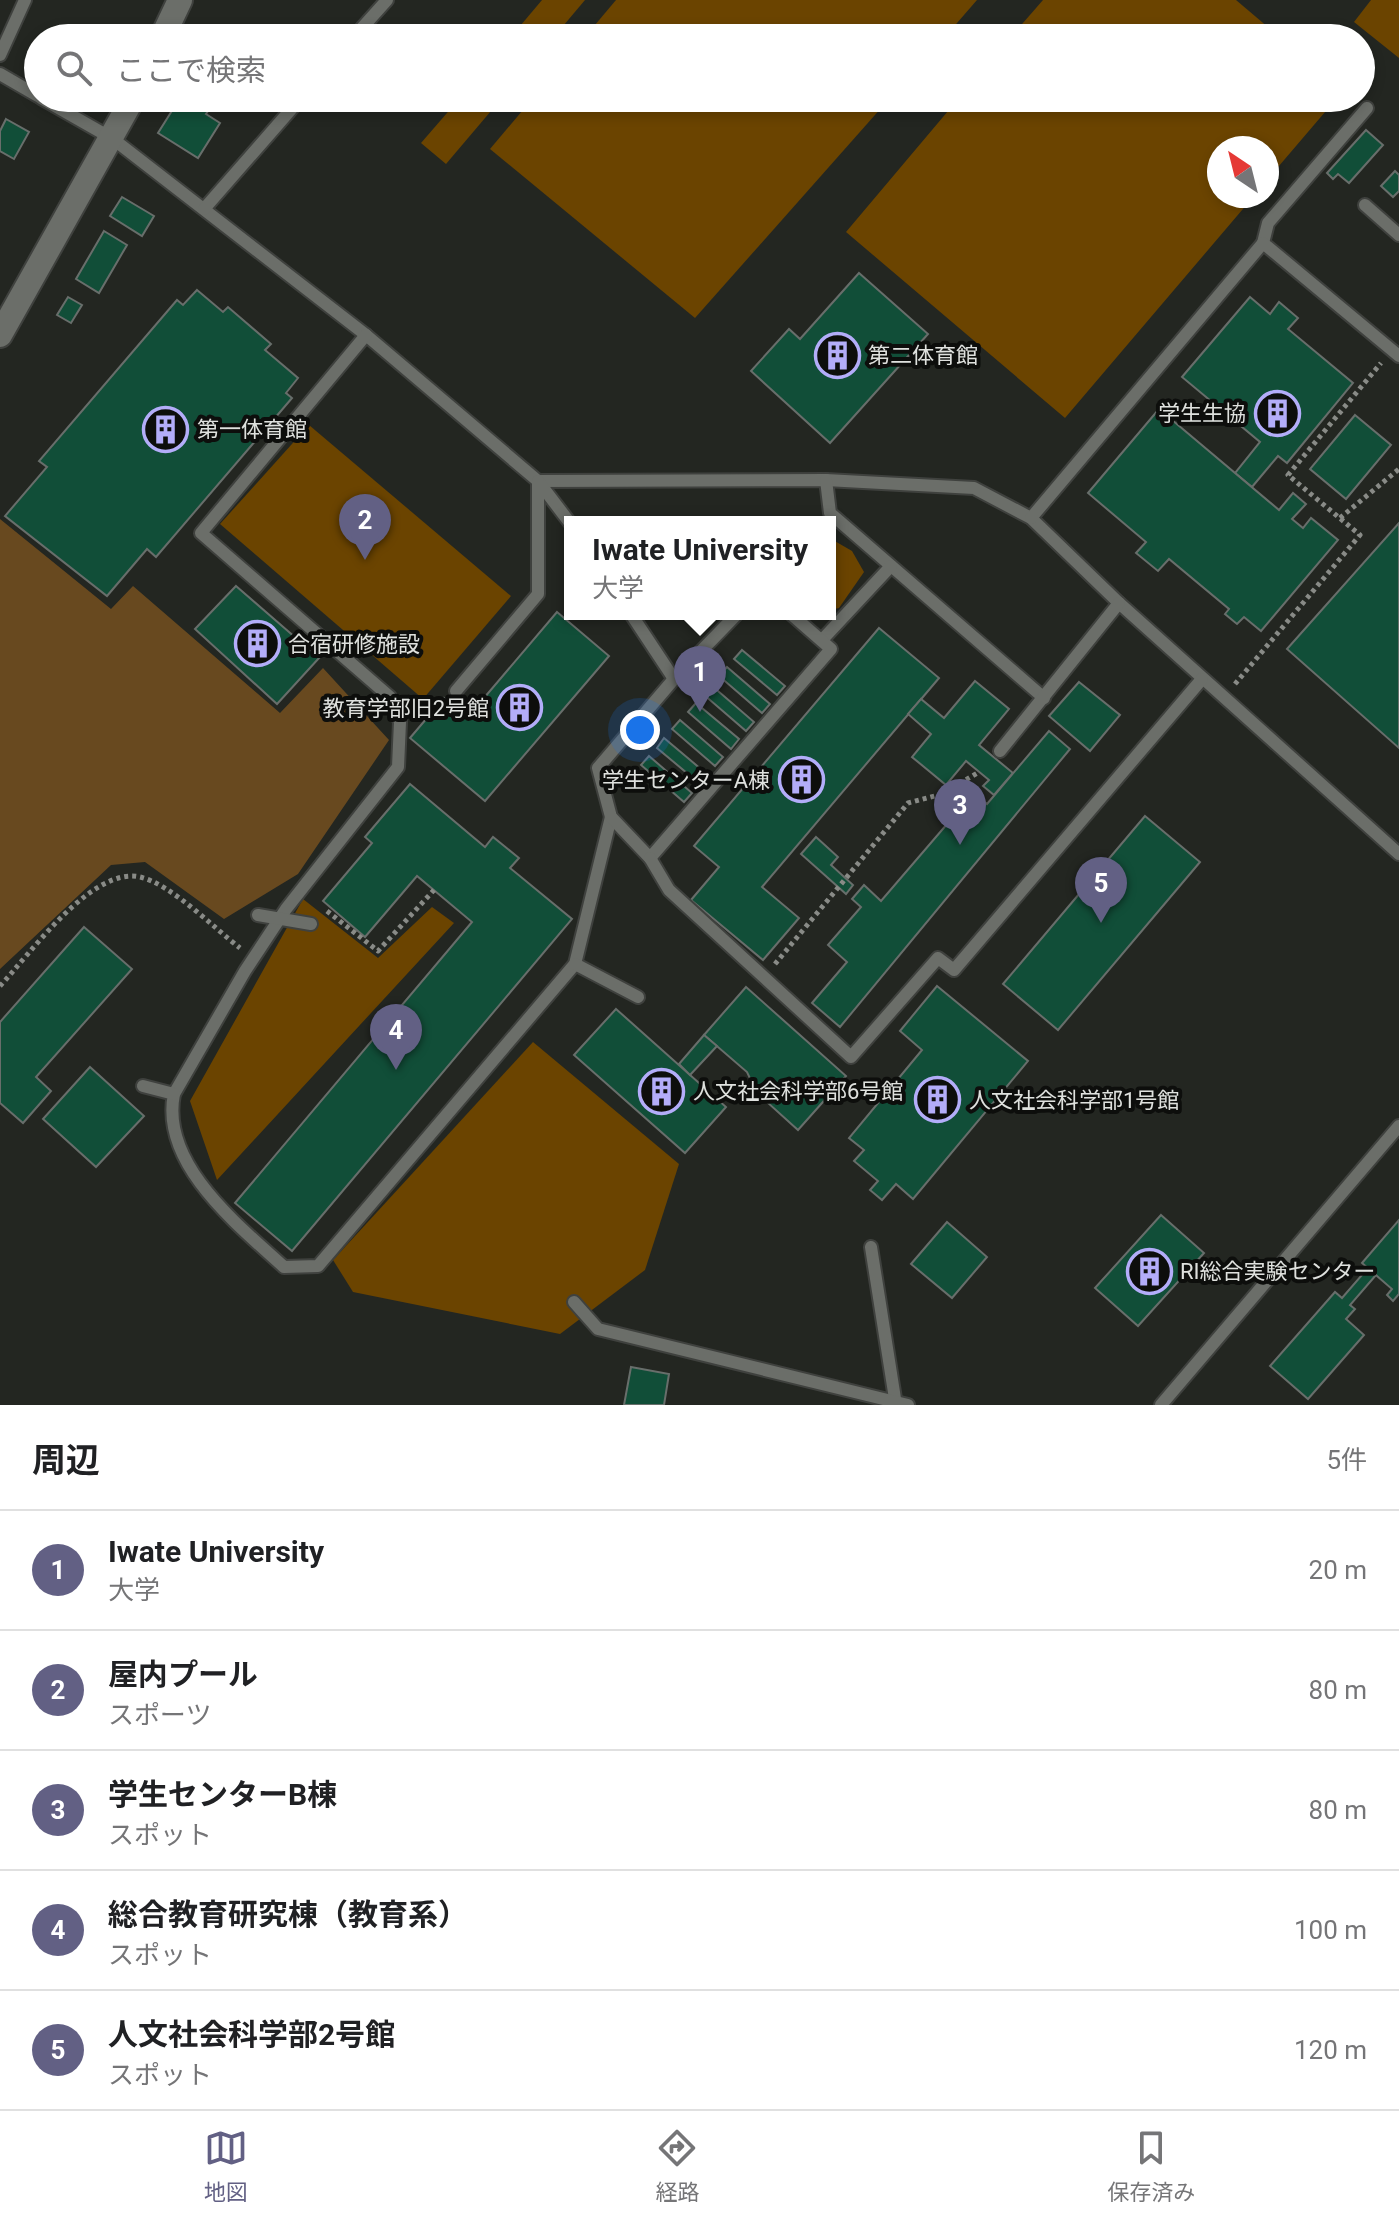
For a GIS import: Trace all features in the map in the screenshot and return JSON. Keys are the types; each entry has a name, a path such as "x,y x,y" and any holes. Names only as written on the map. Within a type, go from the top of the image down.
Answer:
{"street":[{"path":"169,24 180,0"},
{"path":"0,335 126,112"}],"lane":[{"path":"0,55 25,0"},
{"path":"366,24 387,0"},
{"path":"0,74 24,88"},
{"path":"66,112 113,139 366,335 538,481 565,516"},
{"path":"204,209 289,112"},
{"path":"1031,518 1263,243 1268,223 1364,112"},
{"path":"1365,205 1399,235"},
{"path":"1263,243 1395,353"},
{"path":"366,335 201,533 390,697 397,708 401,738 398,767 301,890 253,959 174,1094 170,1111 183,1152 210,1199 284,1267 318,1266 575,964 611,817 598,768 674,679 731,620"},
{"path":"538,481 826,480 974,488 1031,518 1202,679 1399,854"},
{"path":"826,480 826,516"},
{"path":"456,691 538,594 538,481"},
{"path":"836,525 891,566 1044,698"},
{"path":"822,640 891,566"},
{"path":"1000,751 1119,603"},
{"path":"635,620 674,679"},
{"path":"650,858 831,649 798,620"},
{"path":"611,817 650,858 669,890 851,1057 938,958 954,970 1202,679"},
{"path":"258,915 311,924"},
{"path":"575,964 638,997"},
{"path":"143,1086 174,1094"},
{"path":"1161,1405 1399,1126"},
{"path":"574,1302 598,1329 900,1404 871,1247"}],"path":[{"path":"1223,698 1360,535 1288,475 1395,353"},
{"path":"1340,518 1399,469"},
{"path":"764,977 908,803 942,794 979,772"},
{"path":"0,986 83,898 119,875 142,877 175,897 253,959"},
{"path":"301,890 378,951 434,890"}],"shaded area":[{"path":"542,0 585,0 565,24 522,24"},
{"path":"616,0 977,0 956,24 596,24"},
{"path":"1043,0 1236,0 1264,24 1022,24"},
{"path":"1371,0 1399,0 1399,58 1375,39 1375,24 1354,22"},
{"path":"448,112 490,112 446,164 421,143"},
{"path":"521,112 878,112 695,318 490,149"},
{"path":"947,112 1325,112 1279,166 1279,136 1207,136 1207,208 1244,208 1065,418 846,232"},
{"path":"309,425 511,596 423,699 220,524"},
{"path":"0,519 111,609 133,586 280,713 323,668 389,740 298,874 224,919 145,862 111,865 0,969"},
{"path":"836,542 852,551 864,572 836,609"},
{"path":"303,899 378,958 432,907 454,923 217,1180 190,1101"},
{"path":"533,1042 679,1164 645,1270 560,1334 353,1292 333,1260"}],"building":[{"path":"171,112 207,112 206,114 220,123 198,158 158,133"},
{"path":"6,119 29,132 14,159 0,151 0,131"},
{"path":"1366,130 1383,145 1349,183 1338,174 1333,179 1327,173"},
{"path":"1395,171 1399,175 1399,191 1393,197 1381,186"},
{"path":"122,197 154,216 142,236 110,216"},
{"path":"104,231 127,245 99,293 76,279"},
{"name":"第二体育館","path":"859,273 928,334 830,443 751,371 789,329 800,339"},
{"name":"第一体育館","path":"197,290 223,312 228,307 271,344 265,350 298,378 286,393 292,398 156,557 147,549 107,596 5,516 47,467 39,461 177,300 183,305"},
{"path":"68,297 82,305 71,323 57,315"},
{"name":"学生生協","path":"1250,297 1270,314 1279,302 1298,318 1288,329 1353,383 1287,463 1278,456 1252,487 1235,473 1260,442 1182,377"},
{"path":"1159,409 1279,510 1293,493 1306,504 1292,519 1303,528 1311,518 1338,540 1261,631 1244,617 1237,624 1225,614 1229,609 1169,559 1158,571 1136,553 1146,542 1088,493"},
{"path":"1355,415 1391,445 1346,499 1310,469"},
{"path":"1399,523 1399,748 1287,649"},
{"name":"合宿研修施設","path":"236,586 319,658 277,704 195,629"},
{"name":"教育学部旧2号館","path":"557,612 609,656 485,801 410,738 444,698 467,718"},
{"name":"学生センターA棟","path":"879,628 939,678 762,887 799,918 763,960 691,900 719,867 694,846"},
{"path":"742,650 785,686 777,695 734,659"},
{"path":"727,667 770,704 762,713 719,676"},
{"path":"975,681 1009,709 979,745 1013,773 994,795 983,786 989,780 966,761 946,785 912,757 931,734 908,714 921,699 944,718"},
{"path":"1079,682 1120,715 1090,751 1049,716"},
{"path":"711,685 754,722 746,731 703,694"},
{"path":"696,703 739,739 731,749 688,712"},
{"path":"680,720 723,757 715,766 672,729"},
{"path":"1049,731 1070,749 840,1027 812,1003 847,962 828,945 861,907 852,899 864,885 881,901 966,802 958,795 966,786 987,804"},
{"path":"664,738 708,775 700,784 657,748"},
{"path":"649,756 692,793 684,802 641,765"},
{"path":"410,784 485,847 493,837 519,858 510,868 572,919 292,1251 235,1203 472,922 417,876 365,937 323,901 372,843 365,837"},
{"path":"1145,816 1200,862 1058,1030 1003,984"},
{"path":"816,837 838,857 831,865 853,885 846,894 801,854"},
{"path":"84,927 132,969 36,1077 51,1091 23,1123 0,1103 0,1022"},
{"name":"人文社会科学部1号館","path":"937,986 1028,1061 913,1199 896,1184 882,1200 870,1190 878,1181 854,1161 864,1150 849,1138 922,1050 900,1031"},
{"path":"746,987 846,1076 798,1130 757,1093 747,1072 704,1035"},
{"name":"人文社会科学部6号館","path":"616,1009 726,1107 685,1153 574,1055"},
{"path":"704,1035 717,1046 690,1075 679,1064"},
{"path":"90,1067 144,1116 96,1167 43,1119"},
{"name":"RI総合実験センター","path":"1161,1215 1204,1253 1138,1326 1095,1288"},
{"path":"1399,1220 1399,1294 1393,1301 1387,1295 1392,1289 1362,1263"},
{"path":"947,1222 987,1257 952,1298 911,1264"},
{"path":"1368,1268 1376,1275 1350,1305 1355,1309 1346,1319 1364,1335 1308,1399 1270,1366 1335,1292 1342,1298"},
{"path":"631,1367 669,1374 664,1405 624,1405"}],"place":[{"name":"第二体育館","path":"837,355"},
{"name":"学生生協","path":"1277,413"},
{"name":"第一体育館","path":"166,429"},
{"name":"屋内プール","path":"365,560"},
{"name":"合宿研修施設","path":"257,644"},
{"name":"教育学部旧2号館","path":"520,708"},
{"name":"Iwate University","path":"700,712"},
{"name":"学生センターA棟","path":"801,780"},
{"name":"学生センターB棟","path":"960,845"},
{"name":"人文社会科学部2号館","path":"1101,923"},
{"name":"総合教育研究棟（教育系）","path":"396,1070"},
{"name":"人文社会科学部6号館","path":"662,1091"},
{"name":"人文社会科学部1号館","path":"938,1100"},
{"name":"RI総合実験センター","path":"1149,1271"}]}
